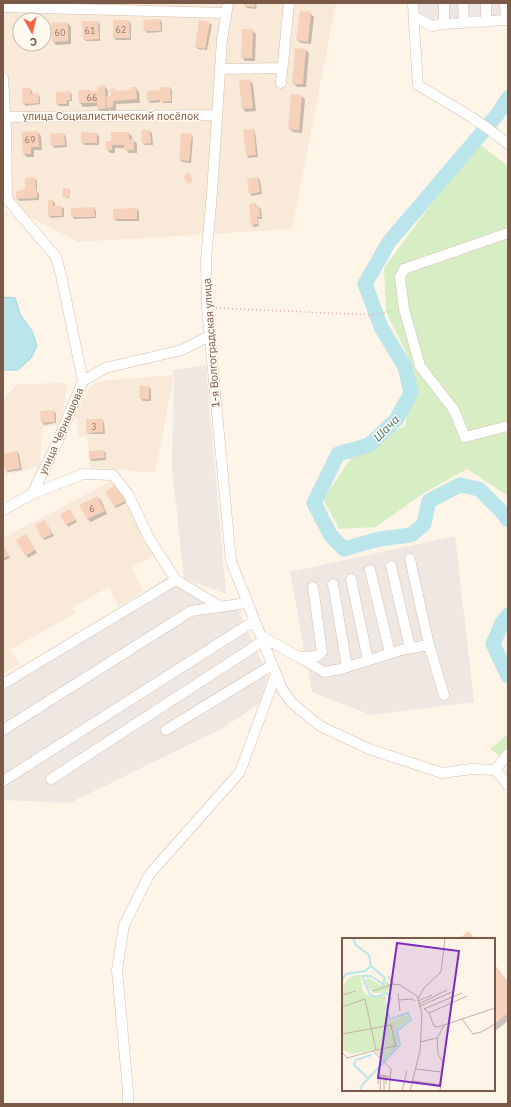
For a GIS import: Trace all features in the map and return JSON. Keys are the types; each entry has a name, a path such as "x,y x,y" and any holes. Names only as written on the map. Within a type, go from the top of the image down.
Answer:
{"street":[{"path":"281,83 289,3"},
{"path":"413,3 418,85 473,118 508,144"},
{"path":"444,3 444,24"},
{"path":"463,3 464,24"},
{"path":"486,3 486,22"},
{"path":"415,17 432,26 506,20 505,3"},
{"path":"3,7 227,8"},
{"name":"1-я Волгоградская улица","path":"227,8 222,40 216,115 212,193 206,260 206,307 231,561 282,689 291,702 320,726 369,749 442,773 472,769 495,770"},
{"path":"220,69 282,68"},
{"path":"3,78 6,117 8,199 56,257 83,381"},
{"name":"улица Социалистический посёлок","path":"6,117 216,115"},
{"path":"508,233 404,270 400,277 404,309 420,366 454,410 465,437 508,426"},
{"name":"улица Чернышова","path":"32,494 57,443 83,381 105,368 182,350 209,336"},
{"name":"улица Чернышова","path":"3,510 32,494 83,474 113,475 128,494 149,538 176,580"},
{"path":"410,559 429,645 444,695"},
{"path":"391,566 410,648"},
{"path":"370,570 390,653"},
{"path":"3,684 176,580 221,607"},
{"path":"351,580 368,660"},
{"path":"332,584 347,666"},
{"path":"299,657 317,656 322,652 313,587"},
{"path":"3,730 191,611 247,603"},
{"path":"3,781 254,621"},
{"path":"51,779 262,639 299,657 324,672 390,653 429,645"},
{"path":"166,730 274,670"},
{"path":"128,1104 117,970 124,925 149,875 240,772 274,670"},
{"path":"508,754 495,770 508,785"}],"path":[{"path":"206,307 374,315 404,309"}],"shaded area":[{"path":"3,3 336,3 292,229 78,242 3,203"},
{"path":"418,3 508,3 508,23 419,26"},
{"path":"206,365 226,594 184,579 172,467 174,370"},
{"path":"174,375 155,473 90,467 87,436 79,437 77,420 75,417 88,390 100,381"},
{"path":"68,383 60,425 43,427 39,466 3,476 3,400 17,384"},
{"path":"115,479 156,555 131,567 143,591 119,607 109,587 73,607 76,613 10,650 20,664 3,673 3,538"},
{"path":"455,536 474,702 371,715 312,692 290,572"},
{"path":"175,572 183,581 238,610 268,675 260,703 223,728 70,803 3,800 3,679 120,609"}],"green space":[{"path":"477,142 508,166 508,496 467,469 424,493 376,527 339,529 323,499 356,451 405,426 414,369 386,312 384,268"},
{"path":"508,734 508,762 490,749"}],"water":[{"path":"3,297 15,298 20,314 32,331 37,346 31,358 18,370 3,370"}],"building":[{"path":"244,3 255,3 255,7 244,6"},
{"path":"300,11 311,12 308,42 296,40"},
{"path":"160,19 161,31 144,31 143,20"},
{"path":"113,20 129,20 130,38 113,38"},
{"path":"199,20 210,22 205,49 195,47"},
{"path":"82,21 98,21 99,39 83,40"},
{"path":"68,22 68,41 52,42 52,23"},
{"path":"242,29 253,29 252,58 241,58"},
{"path":"295,48 306,49 303,84 292,84"},
{"path":"250,79 253,108 242,109 239,81"},
{"path":"105,85 106,109 97,109 97,103 79,103 78,91 90,89 90,91 97,91 97,86"},
{"path":"131,87 136,87 137,99 113,101 113,107 107,108 106,96 111,96 110,89 115,88 116,91 132,90"},
{"path":"160,87 170,87 171,101 147,101 147,91 161,90"},
{"path":"22,88 30,88 31,94 38,93 39,103 23,104"},
{"path":"70,91 71,100 67,100 67,104 56,104 56,92"},
{"path":"291,94 302,95 299,130 288,129"},
{"path":"254,129 256,155 246,156 243,130"},
{"path":"141,130 150,130 151,143 142,144"},
{"path":"38,131 39,147 31,147 31,154 23,154 21,132"},
{"path":"81,132 97,133 97,143 81,143"},
{"path":"111,132 129,132 129,139 134,139 134,150 124,150 124,145 112,145 112,150 106,150 106,141 111,141"},
{"path":"64,133 65,145 51,146 50,134"},
{"path":"181,133 192,134 189,161 179,160"},
{"path":"189,172 193,181 188,184 183,176"},
{"path":"35,177 37,198 16,199 16,191 23,190 23,188 25,188 25,178"},
{"path":"258,177 260,192 249,194 247,179"},
{"path":"63,188 69,188 69,197 62,197"},
{"path":"48,200 53,200 53,206 62,206 62,216 48,216"},
{"path":"255,203 255,206 259,206 260,217 257,217 258,224 251,225 249,204"},
{"path":"94,207 95,217 71,217 71,208"},
{"path":"137,208 137,219 113,219 113,209"},
{"path":"139,386 149,386 149,399 140,399"},
{"path":"54,410 55,422 41,423 40,411"},
{"path":"86,419 103,419 103,432 86,433"},
{"path":"104,450 105,458 89,459 89,451"},
{"path":"17,451 20,468 5,471 3,454"},
{"path":"117,485 125,501 114,507 105,491"},
{"path":"97,496 105,511 87,519 79,505"},
{"path":"70,509 76,520 65,525 60,514"},
{"path":"45,520 52,534 42,539 35,525"},
{"path":"26,534 35,550 25,556 16,540"},
{"path":"3,544 9,556 3,558"},
{"path":"469,931 474,938 459,938"},
{"path":"495,965 508,982 508,1013 495,1023"}],"waterway":[{"name":"Шача","path":"508,98 497,115 389,242 365,284 381,327 405,367 411,393 396,420 369,445 338,454 314,503 331,536 344,549 379,539 411,535 424,524 429,501 460,485 479,489 508,520"},
{"name":"Шача","path":"508,615 502,623 493,644 508,676"}]}
